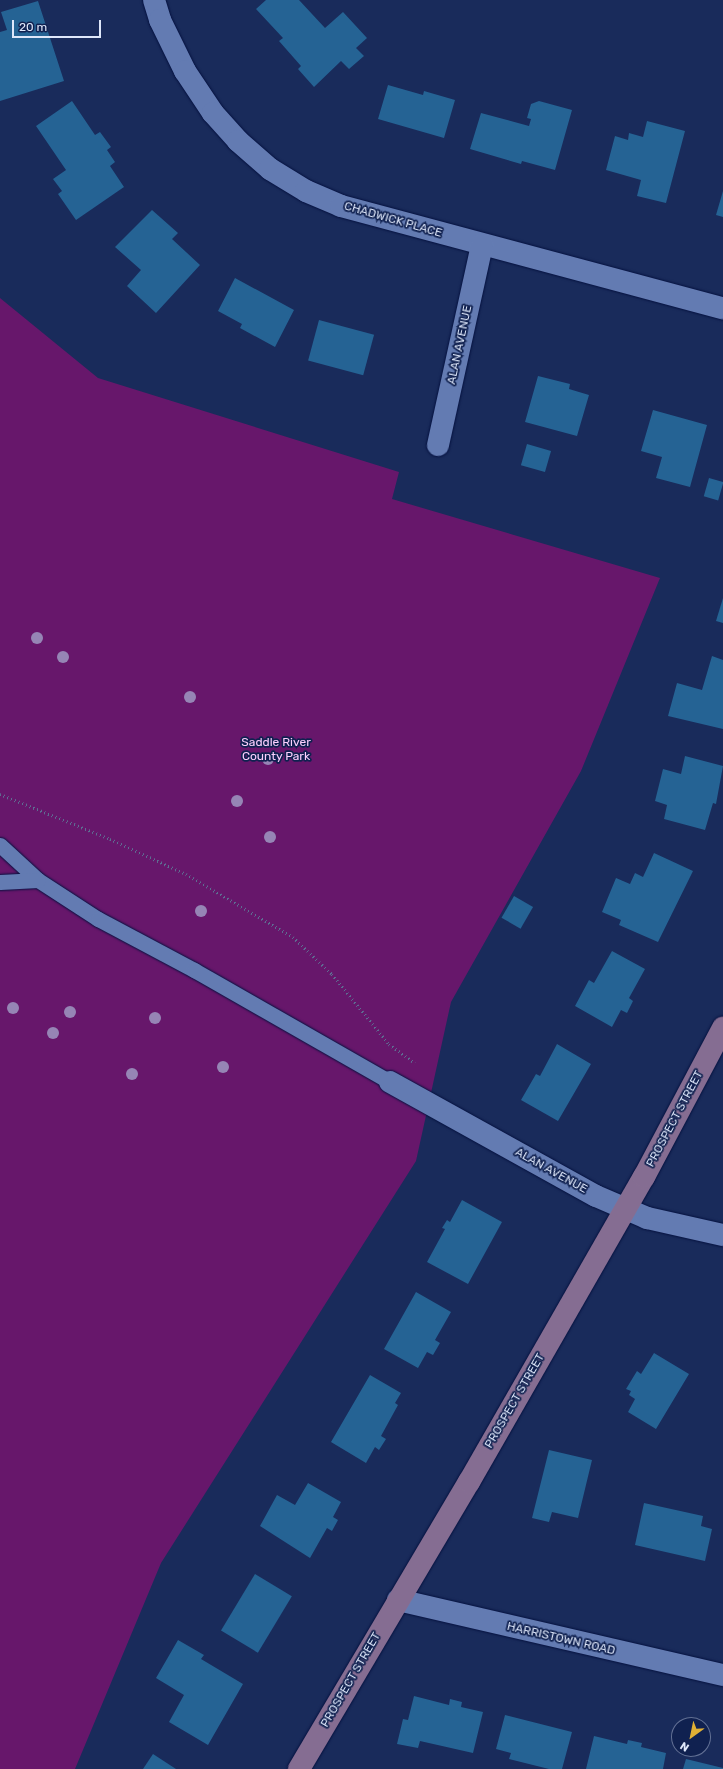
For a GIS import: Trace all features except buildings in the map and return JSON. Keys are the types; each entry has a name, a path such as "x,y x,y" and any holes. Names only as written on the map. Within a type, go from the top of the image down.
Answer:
{"main road":[{"name":"PROSPECT STREET","path":"299,1769 625,1208 723,1028"}],"street":[{"name":"CHADWICK PLACE","path":"154,0 160,20 185,71 213,113 238,142 270,169 306,191 341,206 482,245 723,308"},
{"name":"ALAN AVENUE","path":"438,445 482,245"},
{"name":"ALAN AVENUE","path":"390,1082 596,1196 647,1218 723,1235"},
{"name":"HARRISTOWN ROAD","path":"398,1600 723,1675"}],"lane":[{"path":"0,845 38,880 98,919 194,970 390,1082"},
{"path":"0,882 38,880"}],"path":[{"path":"0,794 110,839 186,874 293,937 332,974 389,1044 417,1065"}],"green space":[{"name":"Saddle River County Park","path":"0,298 98,378 399,472 392,499 660,578 581,771 451,1002 416,1161 161,1563 75,1769 0,1769"}]}
